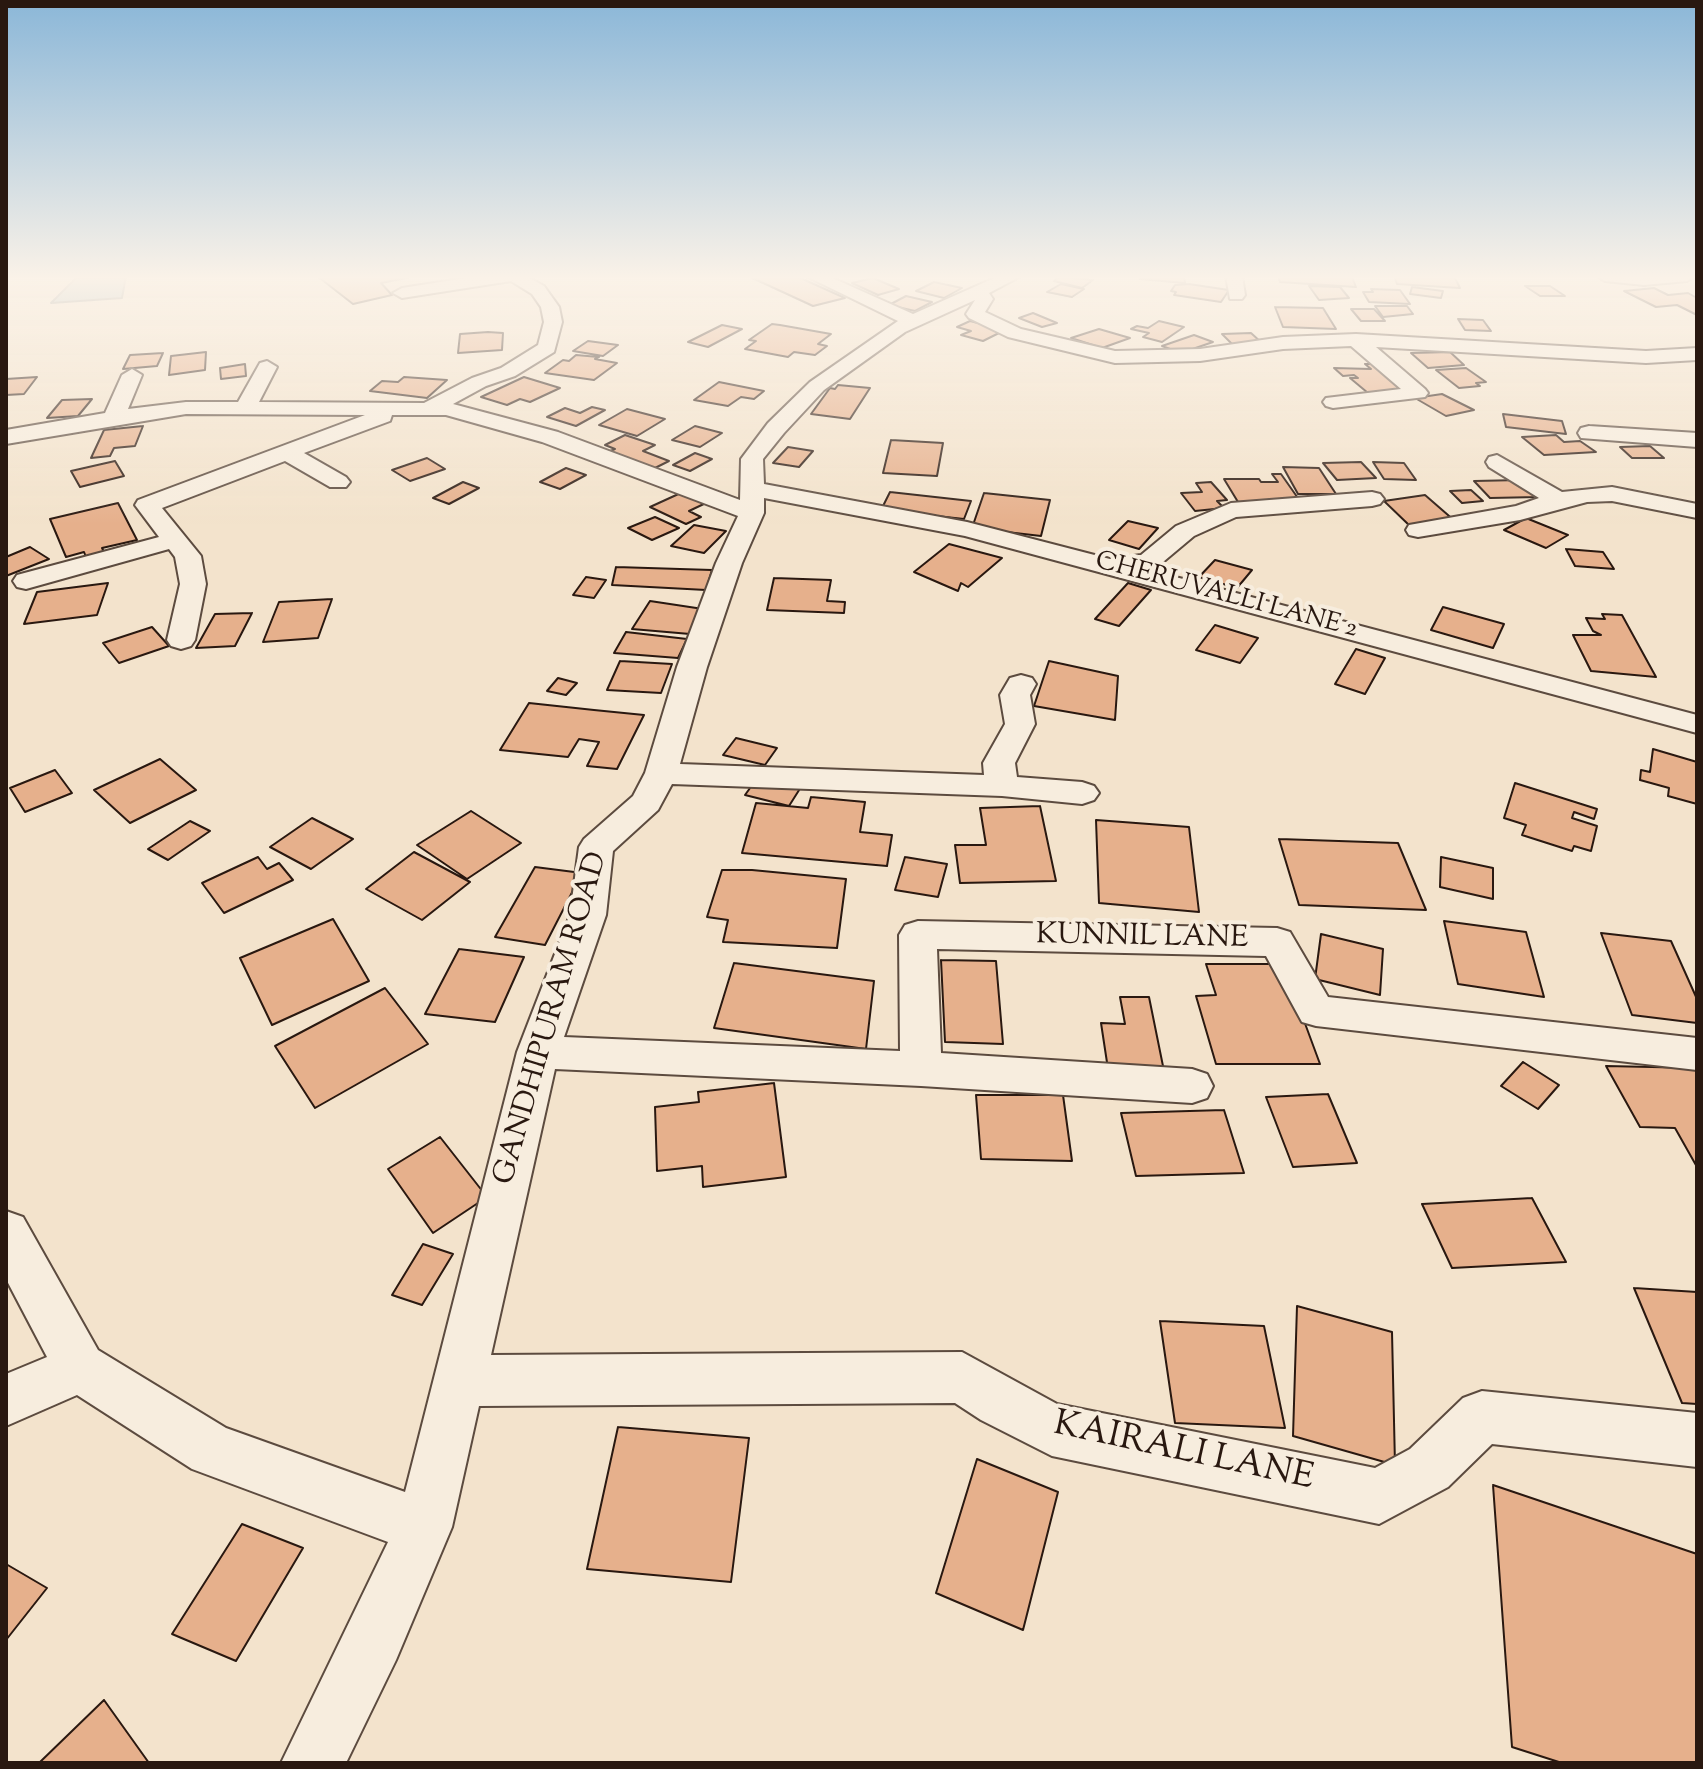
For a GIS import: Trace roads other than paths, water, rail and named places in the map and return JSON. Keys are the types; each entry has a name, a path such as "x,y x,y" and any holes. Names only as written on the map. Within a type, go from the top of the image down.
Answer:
{"street":[{"path":"430,408 530,359"},
{"name":"GANDHIPURAM ROAD","path":"313,1763 375,1639 424,1527 538,1052 588,915 596,847 646,802 661,773 692,667 752,501 752,459 776,428 817,386 855,359"},
{"path":"1333,402 1418,393 1378,359"},
{"path":"246,406 267,367"},
{"path":"114,417 132,375"},
{"name":"CHERUVALLI LANE 2","path":"6,437 114,417 186,408 430,408 489,419 752,501 967,529 1697,724"},
{"path":"181,640 193,584 188,556 147,505 402,408"},
{"path":"1589,433 1697,440"},
{"path":"286,452 338,482"},
{"path":"1497,462 1558,500"},
{"path":"1418,530 1520,513 1558,500 1612,494 1697,511"},
{"path":"1109,567 1148,562 1185,531 1231,510 1372,499"},
{"path":"26,581 175,540"},
{"path":"1002,786 999,763 1020,724 1015,695 1021,684"},
{"path":"661,773 1002,786 1082,793"},
{"name":"KUNNIL LANE","path":"921,1069 918,935 1277,942 1316,1011 1697,1054"},
{"path":"538,1052 921,1069 1192,1086"},
{"path":"6,1232 80,1368 211,1450 424,1527"},
{"path":"6,1400 80,1368"},
{"name":"KAIRALI LANE","path":"460,1381 962,1377 999,1402 1052,1429 1379,1496 1429,1468 1482,1417 1697,1440"}]}
